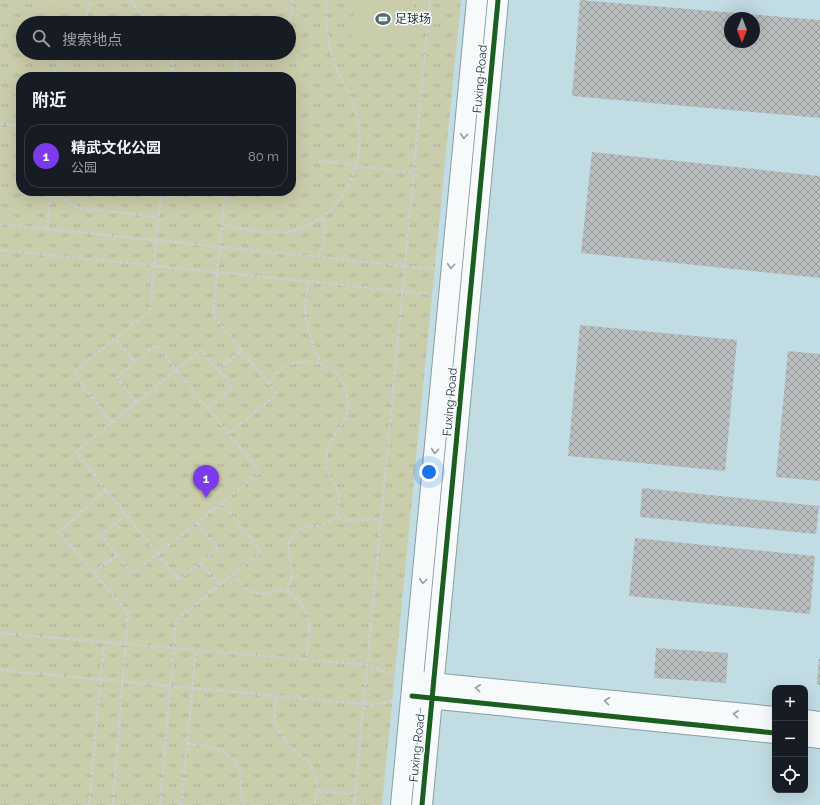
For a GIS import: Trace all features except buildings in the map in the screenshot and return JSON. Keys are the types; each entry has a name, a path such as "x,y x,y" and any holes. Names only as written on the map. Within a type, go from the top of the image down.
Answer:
{"street":[{"name":"Fuxing Road","path":"401,805 477,0"},
{"name":"Fuxing Road","path":"422,805 498,0"},
{"path":"413,689 772,733"},
{"path":"433,691 772,717"},
{"path":"808,720 820,722"},
{"path":"808,736 820,738"}],"path":[{"path":"86,16 92,0"},
{"path":"130,0 130,2 143,16"},
{"path":"291,16 292,0"},
{"path":"222,225 285,232 301,228 329,212 342,195 356,165 360,142 358,124 349,96 338,72 330,49 327,36 326,0"},
{"path":"354,805 404,291 430,0"},
{"path":"54,72 63,60"},
{"path":"171,72 172,60"},
{"path":"236,72 237,60"},
{"path":"0,124 16,126"},
{"path":"319,161 415,172"},
{"path":"47,229 50,196"},
{"path":"60,196 68,203 79,208 158,217"},
{"path":"112,422 73,372 150,311 160,196"},
{"path":"225,196 213,315 277,394 228,434"},
{"path":"318,257 325,234 325,226 322,217"},
{"path":"0,224 451,271"},
{"path":"0,250 449,296"},
{"path":"309,282 304,301 305,324 320,363"},
{"path":"116,339 135,363"},
{"path":"126,515 101,535 133,574 260,472 156,345 117,378 136,403"},
{"path":"197,523 218,548 180,580 76,452 201,350 233,388 207,408"},
{"path":"218,369 242,350"},
{"path":"268,383 276,377 281,370 300,362 320,363 335,370 340,375 348,399 347,416 330,445 326,459 328,476 338,489 338,518"},
{"path":"106,490 59,532 128,613 113,805"},
{"path":"160,805 176,620 260,552 222,503"},
{"path":"287,591 292,578 289,544 293,534 303,527 321,526 338,518 350,521 382,518"},
{"path":"94,572 117,555"},
{"path":"200,563 219,585"},
{"path":"233,574 245,588 255,593 263,594 279,589 287,591 307,612 310,628 306,660"},
{"path":"0,633 367,665 413,689"},
{"path":"89,805 104,642"},
{"path":"181,805 196,650"},
{"path":"0,670 374,705 413,689"},
{"path":"276,696 274,720 278,730 291,748 308,761 317,780 319,791 314,805"},
{"path":"187,744 207,746 228,753 239,769 242,800 245,805"},
{"path":"319,791 355,794"}],"green space":[{"path":"0,0 461,0 382,805 0,805"},
{"path":"15,0 67,0 66,8 14,3"},
{"name":"足球场","path":"355,0 415,0 410,44 351,38"}],"cycle path":[{"path":"422,805 498,0"},
{"path":"412,696 772,733"}],"place":[{"name":"足球场","path":"383,19"},
{"name":"精武文化公园","path":"206,498"}]}
